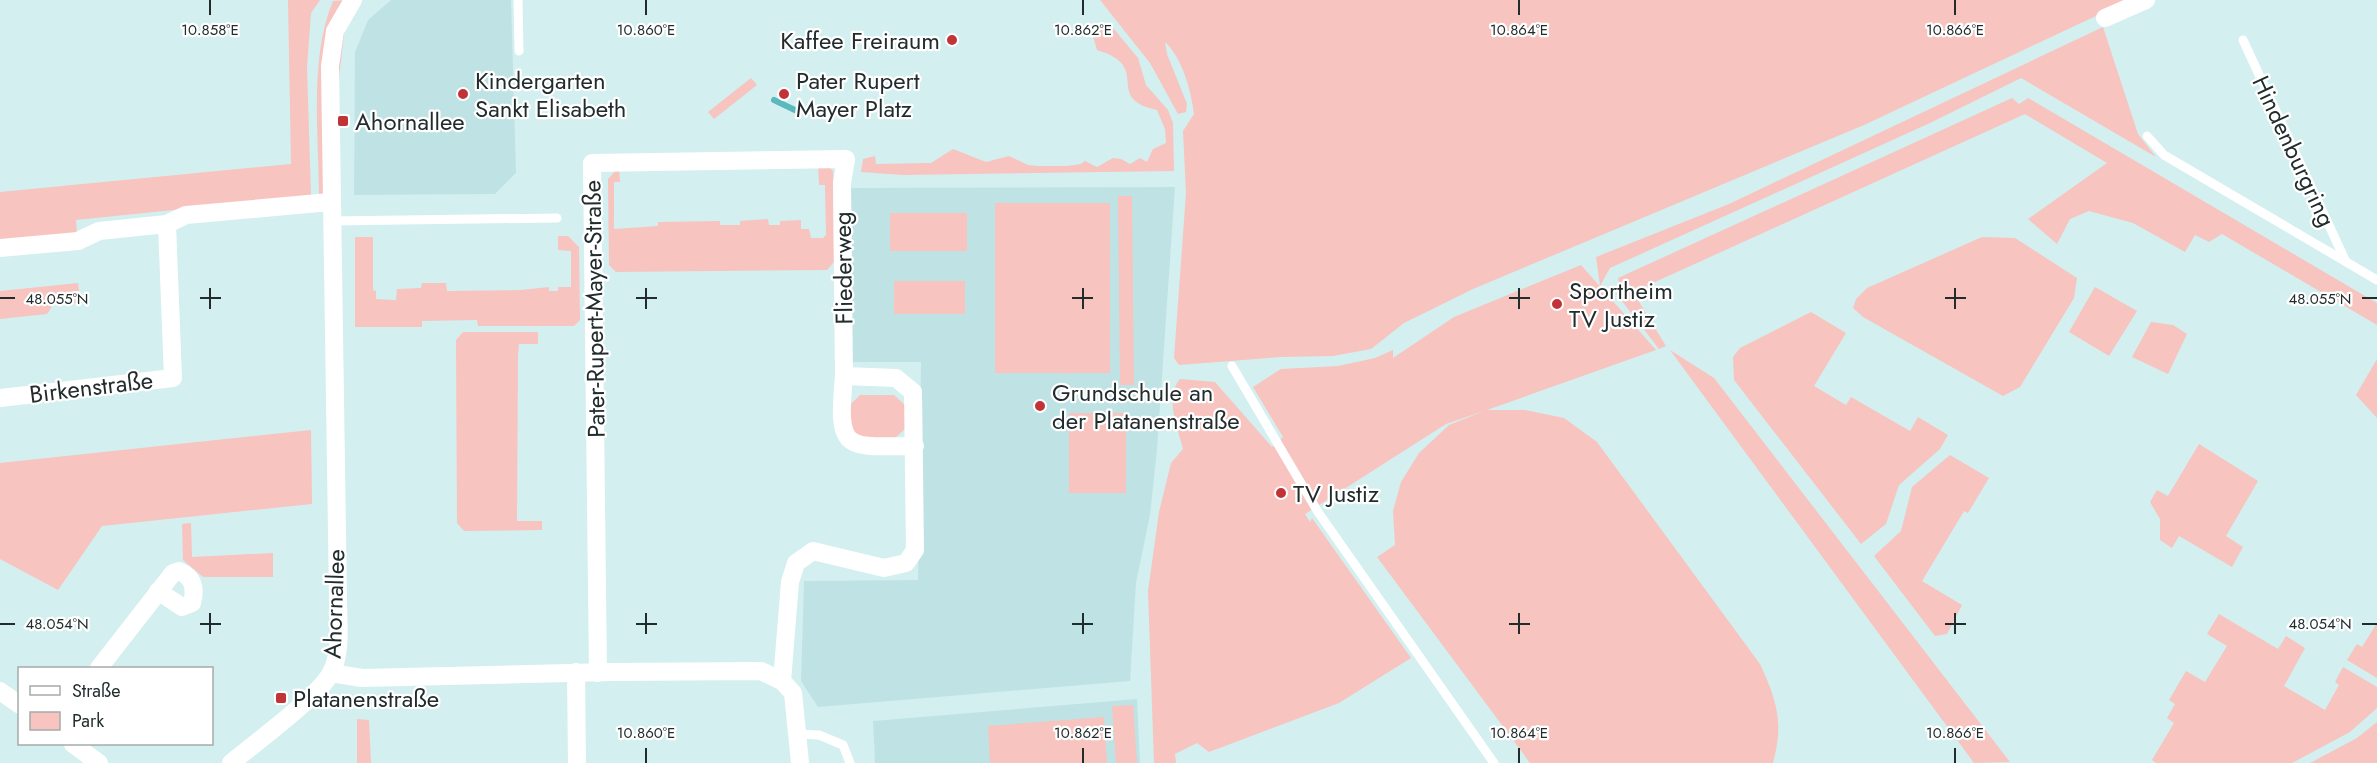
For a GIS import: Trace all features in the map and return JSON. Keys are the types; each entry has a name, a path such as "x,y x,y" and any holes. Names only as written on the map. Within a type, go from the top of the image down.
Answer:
{"street":[{"name":"Ahornallee","path":"231,763 317,690 331,673 337,652 338,600 330,202 332,45 340,18 353,0"},
{"path":"2105,18 2146,0"},
{"name":"Fliederweg","path":"846,159 842,183 844,376 842,429 846,439 863,446 915,446"},
{"name":"Pater-Rupert-Mayer-Straße","path":"598,673 592,163 846,159"},
{"path":"0,248 78,241 99,231 167,224 186,215 330,202"},
{"name":"Birkenstraße","path":"0,398 173,378 167,224"},
{"path":"782,681 790,582 796,563 813,550 884,568 906,563 915,550 914,398 908,387 896,378 844,376"},
{"path":"101,667 158,591"},
{"path":"331,673 362,678 576,672 761,671 782,681 793,693 800,763"},
{"path":"576,672 577,763"},
{"path":"0,692 18,704"},
{"path":"74,745 99,763"}],"lane":[{"path":"518,0 519,51"},
{"name":"Hindenburgring","path":"2243,40 2346,262"},
{"name":"Hindenburgring","path":"2147,136 2164,155 2377,280"},
{"path":"331,220 557,218"},
{"path":"1232,366 1318,512 1494,763"},
{"path":"798,734 819,735 843,745 850,763"},
{"path":"843,745 844,763"}],"shaded area":[{"path":"391,0 511,0 516,173 495,194 354,195 355,52 368,20"},
{"name":"Grundschule an der Platanenstraße","path":"1175,187 1157,450 1150,515 1136,583 1130,681 818,707 801,681 804,581 918,580 921,362 852,362 851,188"},
{"path":"1137,699 1140,763 875,763 873,721"}],"green space":[{"path":"288,0 320,0 311,13 307,67 311,196 76,220 77,233 0,241 0,192 291,164"},
{"path":"348,0 325,197 319,196 318,72 326,23 333,1"},
{"path":"1100,0 2130,0 1864,125 1473,289 1404,323 1371,349 1333,356 1281,357 1179,365 1174,358 1186,193 1183,131 1194,114 1191,95 1177,57 1165,42 1167,54 1187,104 1186,112 1178,114 1150,63"},
{"path":"1102,27 1114,29 1138,58 1146,85 1168,110 1173,123 1174,171 903,175 861,172 863,159 875,156 876,164 931,163 953,149 986,162 1009,156 1028,165 1038,166 1067,166 1081,164 1085,161 1097,167 1113,158 1130,164 1140,158 1147,162 1153,149 1166,143 1165,129 1157,110 1141,105 1132,98 1123,65 1114,57 1097,50 1092,33"},
{"path":"2103,27 2138,134 2156,157 2021,78 1930,123 1610,268 1600,286 1596,257 1729,204"},
{"path":"751,78 757,85 714,119 708,112"},
{"path":"2012,98 2019,104 2028,98 2377,303 2377,325 2222,234 2209,242 2195,235 2185,252 2133,223 2089,211 2070,219 2057,244 2028,219 2107,163 2025,114 1633,292 1666,346 1659,349 1615,292 1620,287 1618,278"},
{"path":"818,164 826,164 833,171 834,262 827,270 616,272 609,265 608,179 619,167 620,182 614,182 614,229 658,226 658,222 720,221 720,225 740,225 740,221 768,219 769,225 780,225 780,221 801,220 801,229 809,229 811,238 823,238 826,235 825,185 819,185"},
{"path":"1118,196 1132,196 1134,385 1120,385"},
{"path":"995,203 1110,203 1110,373 995,373"},
{"path":"890,213 967,213 967,251 890,251"},
{"path":"558,236 568,236 579,247 580,320 574,326 478,326 477,320 422,321 422,327 355,327 355,237 373,237 373,290 376,291 376,299 396,300 397,289 421,288 422,283 446,283 447,291 521,290 549,287 549,291 558,291 558,287 571,287 571,251 558,250"},
{"path":"1982,237 2015,238 2077,278 2074,298 2020,387 2003,396 1863,317 1853,308 1856,299 1867,288"},
{"path":"1581,265 1656,350 1487,410 1525,410 1564,418 1597,442 1760,664 1771,689 1777,712 1778,736 1773,763 1530,763 1377,557 1395,545 1393,511 1401,482 1419,453 1449,425 1484,411 1446,424 1305,514 1310,522 1312,518 1411,658 1339,703 1209,752 1197,743 1175,754 1176,763 1154,763 1148,591 1159,512 1171,463 1183,449 1173,404 1175,386 1180,379 1215,382 1272,447 1283,437 1253,387 1281,369 1338,366 1375,358 1393,350 1393,358 1454,317"},
{"path":"894,281 965,281 965,314 894,314"},
{"path":"78,283 80,299 76,303 53,305 47,314 0,319 0,291"},
{"path":"2095,287 2137,311 2109,356 2069,332"},
{"path":"1811,312 1846,333 1814,386 1846,405 1851,397 1910,431 1918,417 1948,435 1940,449 1899,485 1886,524 1861,544 1734,380 1733,357 1740,348"},
{"path":"2151,322 2173,325 2187,334 2168,374 2132,357"},
{"path":"463,332 538,332 538,344 519,344 517,521 542,521 542,530 464,531 457,523 456,340"},
{"path":"1670,350 1714,378 2010,762 1974,763"},
{"path":"2377,359 2377,418 2356,395"},
{"path":"860,395 894,395 907,407 907,427 894,439 860,440 848,427 848,407"},
{"path":"1069,413 1126,413 1126,493 1069,493"},
{"path":"311,430 312,504 102,526 58,590 0,559 0,463"},
{"path":"2199,444 2258,481 2226,536 2243,547 2232,567 2179,536 2172,548 2160,540 2160,519 2150,502 2157,490 2168,496"},
{"path":"1950,455 1989,478 1968,513 1964,511 1922,581 1962,605 1947,634 1935,636 1874,556 1901,531 1912,487"},
{"path":"191,523 192,557 273,553 273,577 203,577 183,560 182,524"},
{"path":"2219,614 2278,649 2286,636 2305,648 2284,686 2325,710 2339,685 2335,682 2343,667 2377,687 2377,708 2350,732 2292,763 2156,763 2152,760 2174,723 2167,718 2175,704 2169,700 2186,671 2205,682 2227,646 2207,634"},
{"path":"2377,623 2377,678 2347,660 2357,644 2362,647"},
{"path":"1133,705 1137,763 1116,763 1112,706"},
{"path":"1104,717 1107,763 990,763 988,726"},
{"path":"357,719 369,720 371,763 357,763"},
{"path":"2377,722 2377,763 2310,763 2357,738"}],"waterway":[{"path":"774,100 799,112"}],"place":[{"name":"Kaffee Freiraum","path":"952,40"},
{"name":"Kindergarten Sankt Elisabeth","path":"463,94"},
{"name":"Pater Rupert Mayer Platz","path":"784,94"},
{"name":"Ahornallee","path":"343,121"},
{"name":"Sportheim TV Justiz","path":"1557,304"},
{"name":"Grundschule an der Platanenstraße","path":"1040,406"},
{"name":"TV Justiz","path":"1281,493"},
{"name":"Platanenstraße","path":"281,698"}]}
